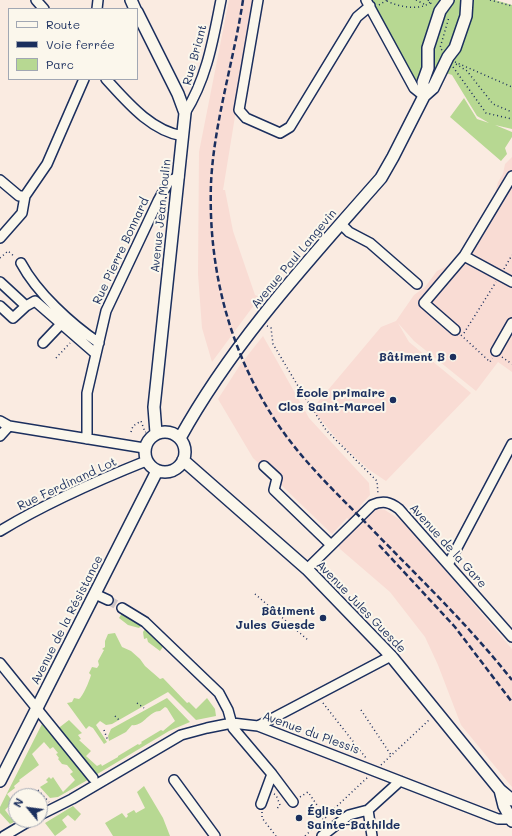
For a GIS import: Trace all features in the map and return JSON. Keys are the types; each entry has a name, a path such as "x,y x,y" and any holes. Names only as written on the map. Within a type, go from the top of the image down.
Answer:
{"main road":[{"name":"Avenue Paul Langevin","path":"424,96 423,82 428,68 428,48 440,11 448,0"},
{"name":"Avenue Paul Langevin","path":"180,438 221,372 258,322 381,178 394,158 424,96 433,88 450,59 460,36 466,16 466,0"},
{"path":"138,14 186,113"},
{"name":"Avenue Jean Moulin","path":"155,429 154,406 186,113"},
{"path":"155,429 168,431 180,438 185,448 183,460 175,470 163,472 157,471 146,460 144,448 146,442 155,429"},
{"name":"Avenue Jules Guesde","path":"183,460 307,569 391,656 500,790 512,800"},
{"name":"Avenue de la Résistance","path":"1,777 157,471"},
{"name":"Avenue Jules Guesde","path":"500,790 511,820"}],"street":[{"path":"36,0 43,8"},
{"name":"Rue Briant","path":"186,113 197,95 203,77 221,0"},
{"path":"258,0 239,110 246,118 276,132 284,132 290,127 357,17 368,3 414,88 424,96"},
{"path":"0,238 22,213 25,196 47,164 84,80"},
{"path":"107,80 139,112 155,125 174,134 183,136"},
{"path":"458,333 424,303 464,256 512,176"},
{"name":"Rue Pierre Bonnard","path":"87,438 87,393 106,311 158,201 169,181 179,177"},
{"path":"0,180 19,196 25,196"},
{"path":"341,224 348,232 370,243 417,284"},
{"path":"464,256 512,282"},
{"path":"21,263 27,274 57,307 82,331 99,343"},
{"path":"0,282 26,306"},
{"path":"0,306 13,318 26,306 35,301 96,354"},
{"path":"43,343 62,323"},
{"path":"499,354 512,323"},
{"path":"0,421 9,426 144,448"},
{"path":"0,436 9,426"},
{"path":"449,563 512,444"},
{"name":"Rue Ferdinand Lot","path":"0,532 22,518 88,485 146,460"},
{"path":"264,466 278,478 274,490 331,545"},
{"path":"307,569 372,505 379,501"},
{"name":"Avenue de la Gare","path":"379,501 386,502 399,510 449,563 512,637"},
{"path":"95,594 108,600"},
{"path":"122,608 145,622 219,693 228,710 233,728 272,774 293,802"},
{"path":"258,726 391,656"},
{"path":"0,664 92,778"},
{"name":"Avenue du Plessis","path":"48,811 72,799 181,735 232,723 258,726 498,819 511,820"},
{"path":"261,804 265,789 272,774"},
{"path":"174,780 214,835"},
{"path":"322,836 349,814 368,810 400,781"},
{"path":"368,810 372,836"},
{"path":"4,836 18,828"}],"path":[{"path":"416,0 423,4 430,3"},
{"path":"387,1 395,5 417,6 430,3 432,0"},
{"path":"490,0 512,6"},
{"path":"450,59 512,87"},
{"path":"450,59 467,71 493,104 512,112"},
{"path":"450,59 481,109 490,115 512,119"},
{"path":"0,258 8,250 21,263"},
{"path":"490,362 458,333 500,275 512,255"},
{"path":"258,322 271,328 273,344 326,430 377,481 379,501"},
{"path":"56,358 73,339"},
{"path":"499,354 512,364"},
{"path":"131,432 133,426 141,421 145,432 155,429"},
{"path":"255,594 309,640"},
{"path":"317,695 366,758"},
{"path":"137,703 144,708"},
{"path":"361,710 392,755"},
{"path":"305,836 438,712"},
{"path":"115,716 120,721"},
{"path":"104,730 108,741"},
{"path":"265,789 276,795 280,805 276,810"},
{"path":"293,802 308,792 326,818"},
{"path":"261,804 262,818 276,836"}],"shaded area":[{"path":"229,0 254,0 223,190 225,190 233,231 255,295 260,297 212,362 202,328 198,274 199,152"},
{"path":"512,157 512,372 498,362 476,391 414,341 398,323 409,342 471,393 386,481 368,469 340,443 312,409 381,327 396,321 414,295 425,287 437,271 453,263 495,194 498,182 503,174 505,164"},
{"path":"263,336 309,418 369,483 370,495 360,506 367,513 378,509 385,510 405,523 512,649 512,787 461,725 438,665 425,637 390,592 340,549 337,543 354,525 347,518 332,534 253,458 218,399 240,365"}],"green space":[{"path":"372,0 444,0 426,65 418,80 413,78"},
{"path":"453,0 462,0 462,12 452,46 428,84 431,52 441,16"},
{"path":"471,0 495,0 512,5 512,129 495,125 512,132 512,137 505,148 507,154 501,161 450,117 464,98 477,119 489,123 477,116 452,75 446,73"},
{"path":"122,613 142,625 139,628 128,625 119,618"},
{"path":"145,629 165,644 160,651 148,642 147,638 144,639 143,632"},
{"path":"115,633 122,647 131,651 160,679 163,678 187,703 189,702 196,709 207,698 215,709 216,716 196,720 168,692 112,724 106,725 100,721 96,725 107,742 104,744 93,728 89,726 86,729 67,703 72,702 74,698 79,699 82,695 90,678 91,675 89,673 92,667 97,668 99,665 98,661 104,650 102,649 105,647 105,641 108,634"},
{"path":"167,698 190,722 169,731 94,776 56,730 69,720 82,733 78,735 81,739 79,740 91,751 86,756 97,766 101,764 102,766 138,744 139,745 142,743 141,742 161,730 163,731 175,721 165,707 160,711 153,713 139,724 132,725 126,732 109,741 108,736 111,729"},
{"path":"44,720 91,778 58,797 50,798 48,796 48,788 40,787 48,782 46,780 49,777 51,779 53,777 63,792 75,780 70,774 73,772 67,765 62,764 58,759 59,758 56,754 58,753 53,747 50,749 44,742 32,754 39,765 19,780 20,781 14,786 15,788 10,788"},
{"path":"144,786 163,818 170,836 113,836 105,823 122,813 126,818 128,816 127,814 134,810 136,813 145,808 137,792"},
{"path":"8,791 8,807 5,810 8,814 8,822 0,813 0,807"},
{"path":"73,806 81,814 75,821 68,815 62,820 67,827 55,836 48,827 48,821"}],"tunnel":[{"path":"108,600 122,608"}],"railway":[{"path":"243,0 216,137 211,183 211,214 217,275 224,305 244,363 257,390 273,417 293,445 327,484 459,618 512,680"},
{"path":"379,545 455,627 512,702"}],"place":[{"name":"Bâtiment B","path":"453,357"},
{"name":"École primaire Clos Saint-Marcel","path":"393,400"},
{"name":"Bâtiment Jules Guesde","path":"323,618"},
{"name":"Église Sainte-Bathilde","path":"299,818"}]}
